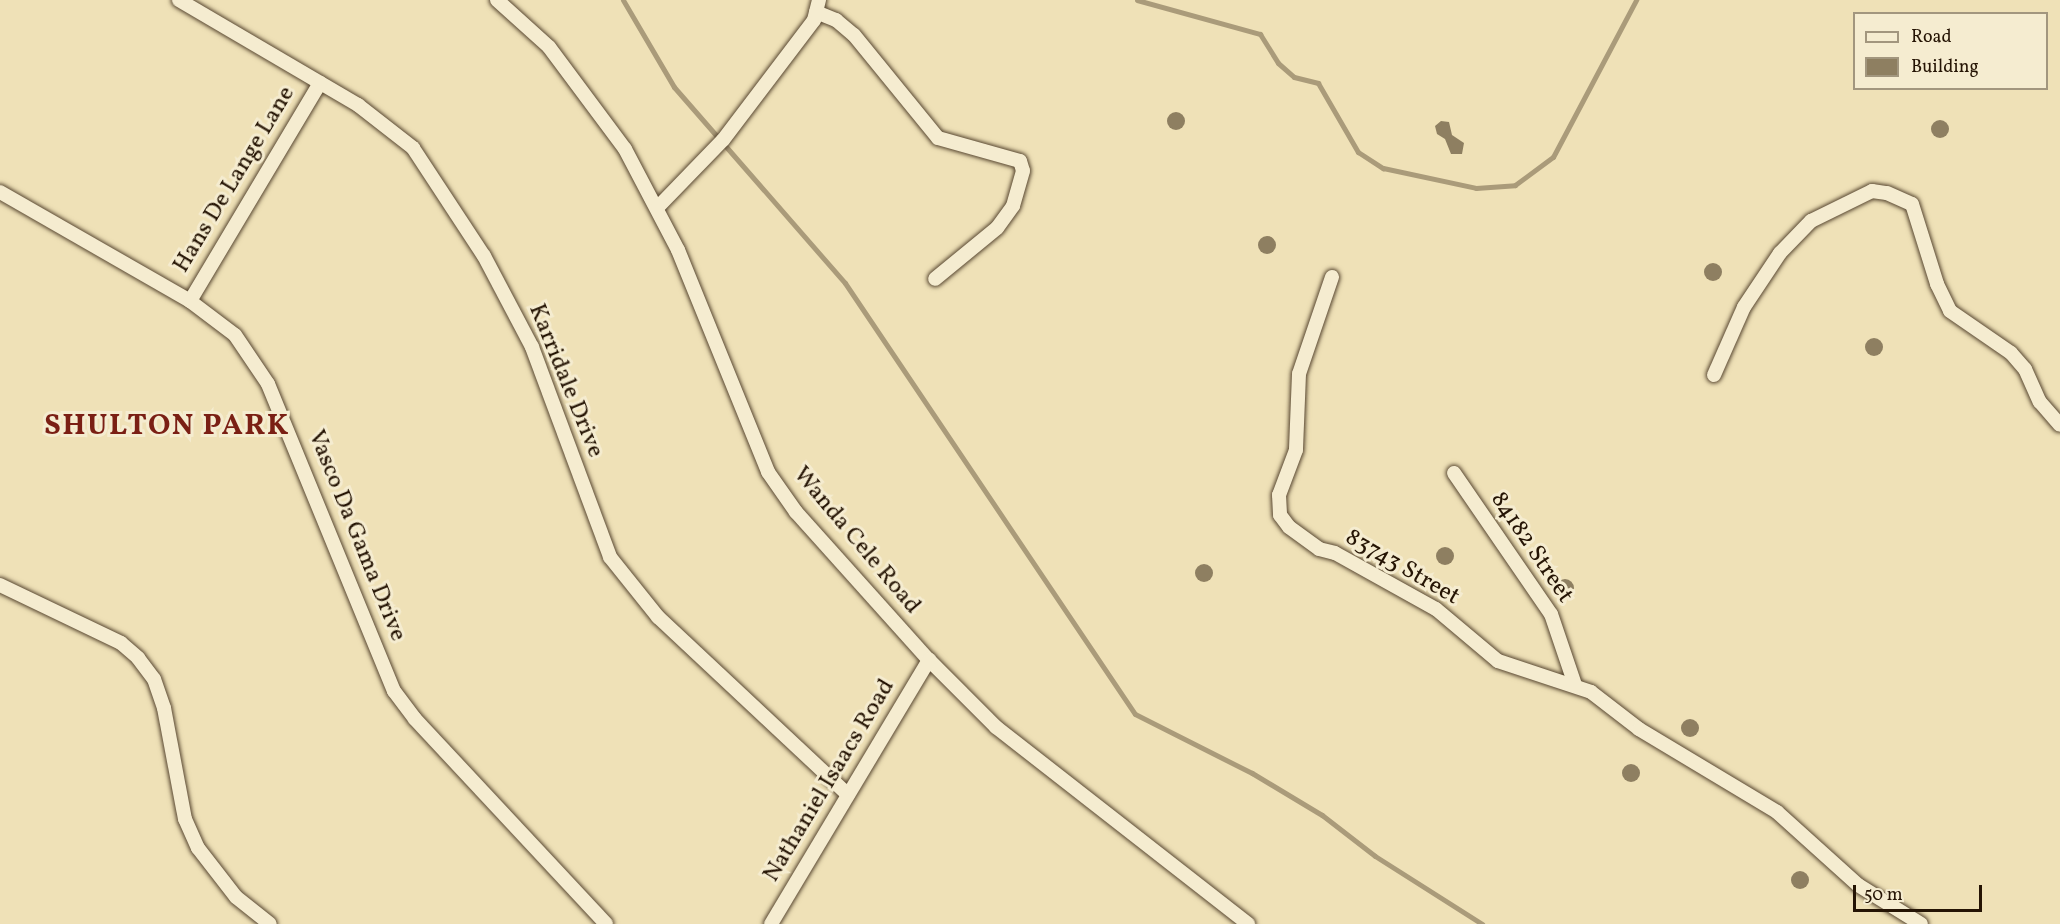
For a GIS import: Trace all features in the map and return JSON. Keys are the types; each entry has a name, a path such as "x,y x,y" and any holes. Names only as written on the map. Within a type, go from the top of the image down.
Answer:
{"street":[{"name":"Karridale Drive","path":"179,0 387,125 413,148 444,189 532,347 610,557 635,593 848,795"},
{"name":"Wanda Cele Road","path":"497,0 549,47 597,106 658,207 768,472 831,553 929,660 996,727 1248,924"},
{"path":"658,207 723,140 818,6 854,35 938,138 1020,161 1022,181 1003,221 935,279"},
{"name":"Hans De Lange Lane","path":"190,301 320,83"},
{"path":"1714,375 1744,307 1787,245 1811,221 1831,210 1872,191 1887,193 1912,204 1937,284 1950,310 2011,353 2025,369 2040,402 2060,424"},
{"name":"Vasco Da Gama Drive","path":"0,192 190,301 235,335 268,384 394,691 415,719 606,924"},
{"name":"83743 Street","path":"1332,277 1299,374 1298,441 1279,495 1280,515 1319,549 1335,553 1436,609 1498,662 1575,685 1777,812 1858,885 1921,924"},
{"name":"84182 Street","path":"1454,473 1551,614 1575,685"},
{"path":"0,585 121,643 138,658 154,679 164,708 185,819 198,848 236,897 270,924"},
{"name":"Nathaniel Isaacs Road","path":"771,924 929,660"}],"building":[{"path":"1176,112 1182,115 1185,121 1182,127 1176,130 1170,127 1167,121 1170,115"},
{"path":"1940,120 1946,123 1949,129 1946,135 1940,138 1934,135 1931,129 1934,123"},
{"path":"1441,121 1449,122 1452,135 1464,143 1462,154 1451,154 1445,139 1437,134 1435,126"},
{"path":"1267,236 1273,239 1276,245 1273,251 1267,254 1261,251 1258,245 1261,239"},
{"path":"1713,263 1719,266 1722,272 1719,278 1713,281 1707,278 1704,272 1707,266"},
{"path":"1874,338 1880,341 1883,347 1880,353 1874,356 1868,353 1865,347 1868,341"},
{"path":"1445,547 1451,550 1454,556 1451,562 1445,565 1439,562 1436,556 1439,550"},
{"path":"1204,564 1210,567 1213,573 1210,579 1204,582 1198,579 1195,573 1198,567"},
{"path":"1565,579 1571,582 1574,588 1571,594 1565,597 1559,594 1556,588 1559,582"},
{"path":"1690,719 1696,722 1699,728 1696,734 1690,737 1684,734 1681,728 1684,722"},
{"path":"1631,764 1637,767 1640,773 1637,779 1631,782 1625,779 1622,773 1625,767"},
{"path":"1800,871 1806,874 1809,880 1806,886 1800,889 1794,886 1791,880 1794,874"}],"waterway":[{"path":"623,0 674,87 845,283 1135,714 1252,773 1322,815 1375,856 1482,924"},
{"path":"1137,0 1260,34 1278,63 1294,77 1318,83 1358,152 1383,168 1476,188 1515,185 1553,157 1636,0"}],"district":[{"name":"SHULTON PARK","path":"167,426"}]}
